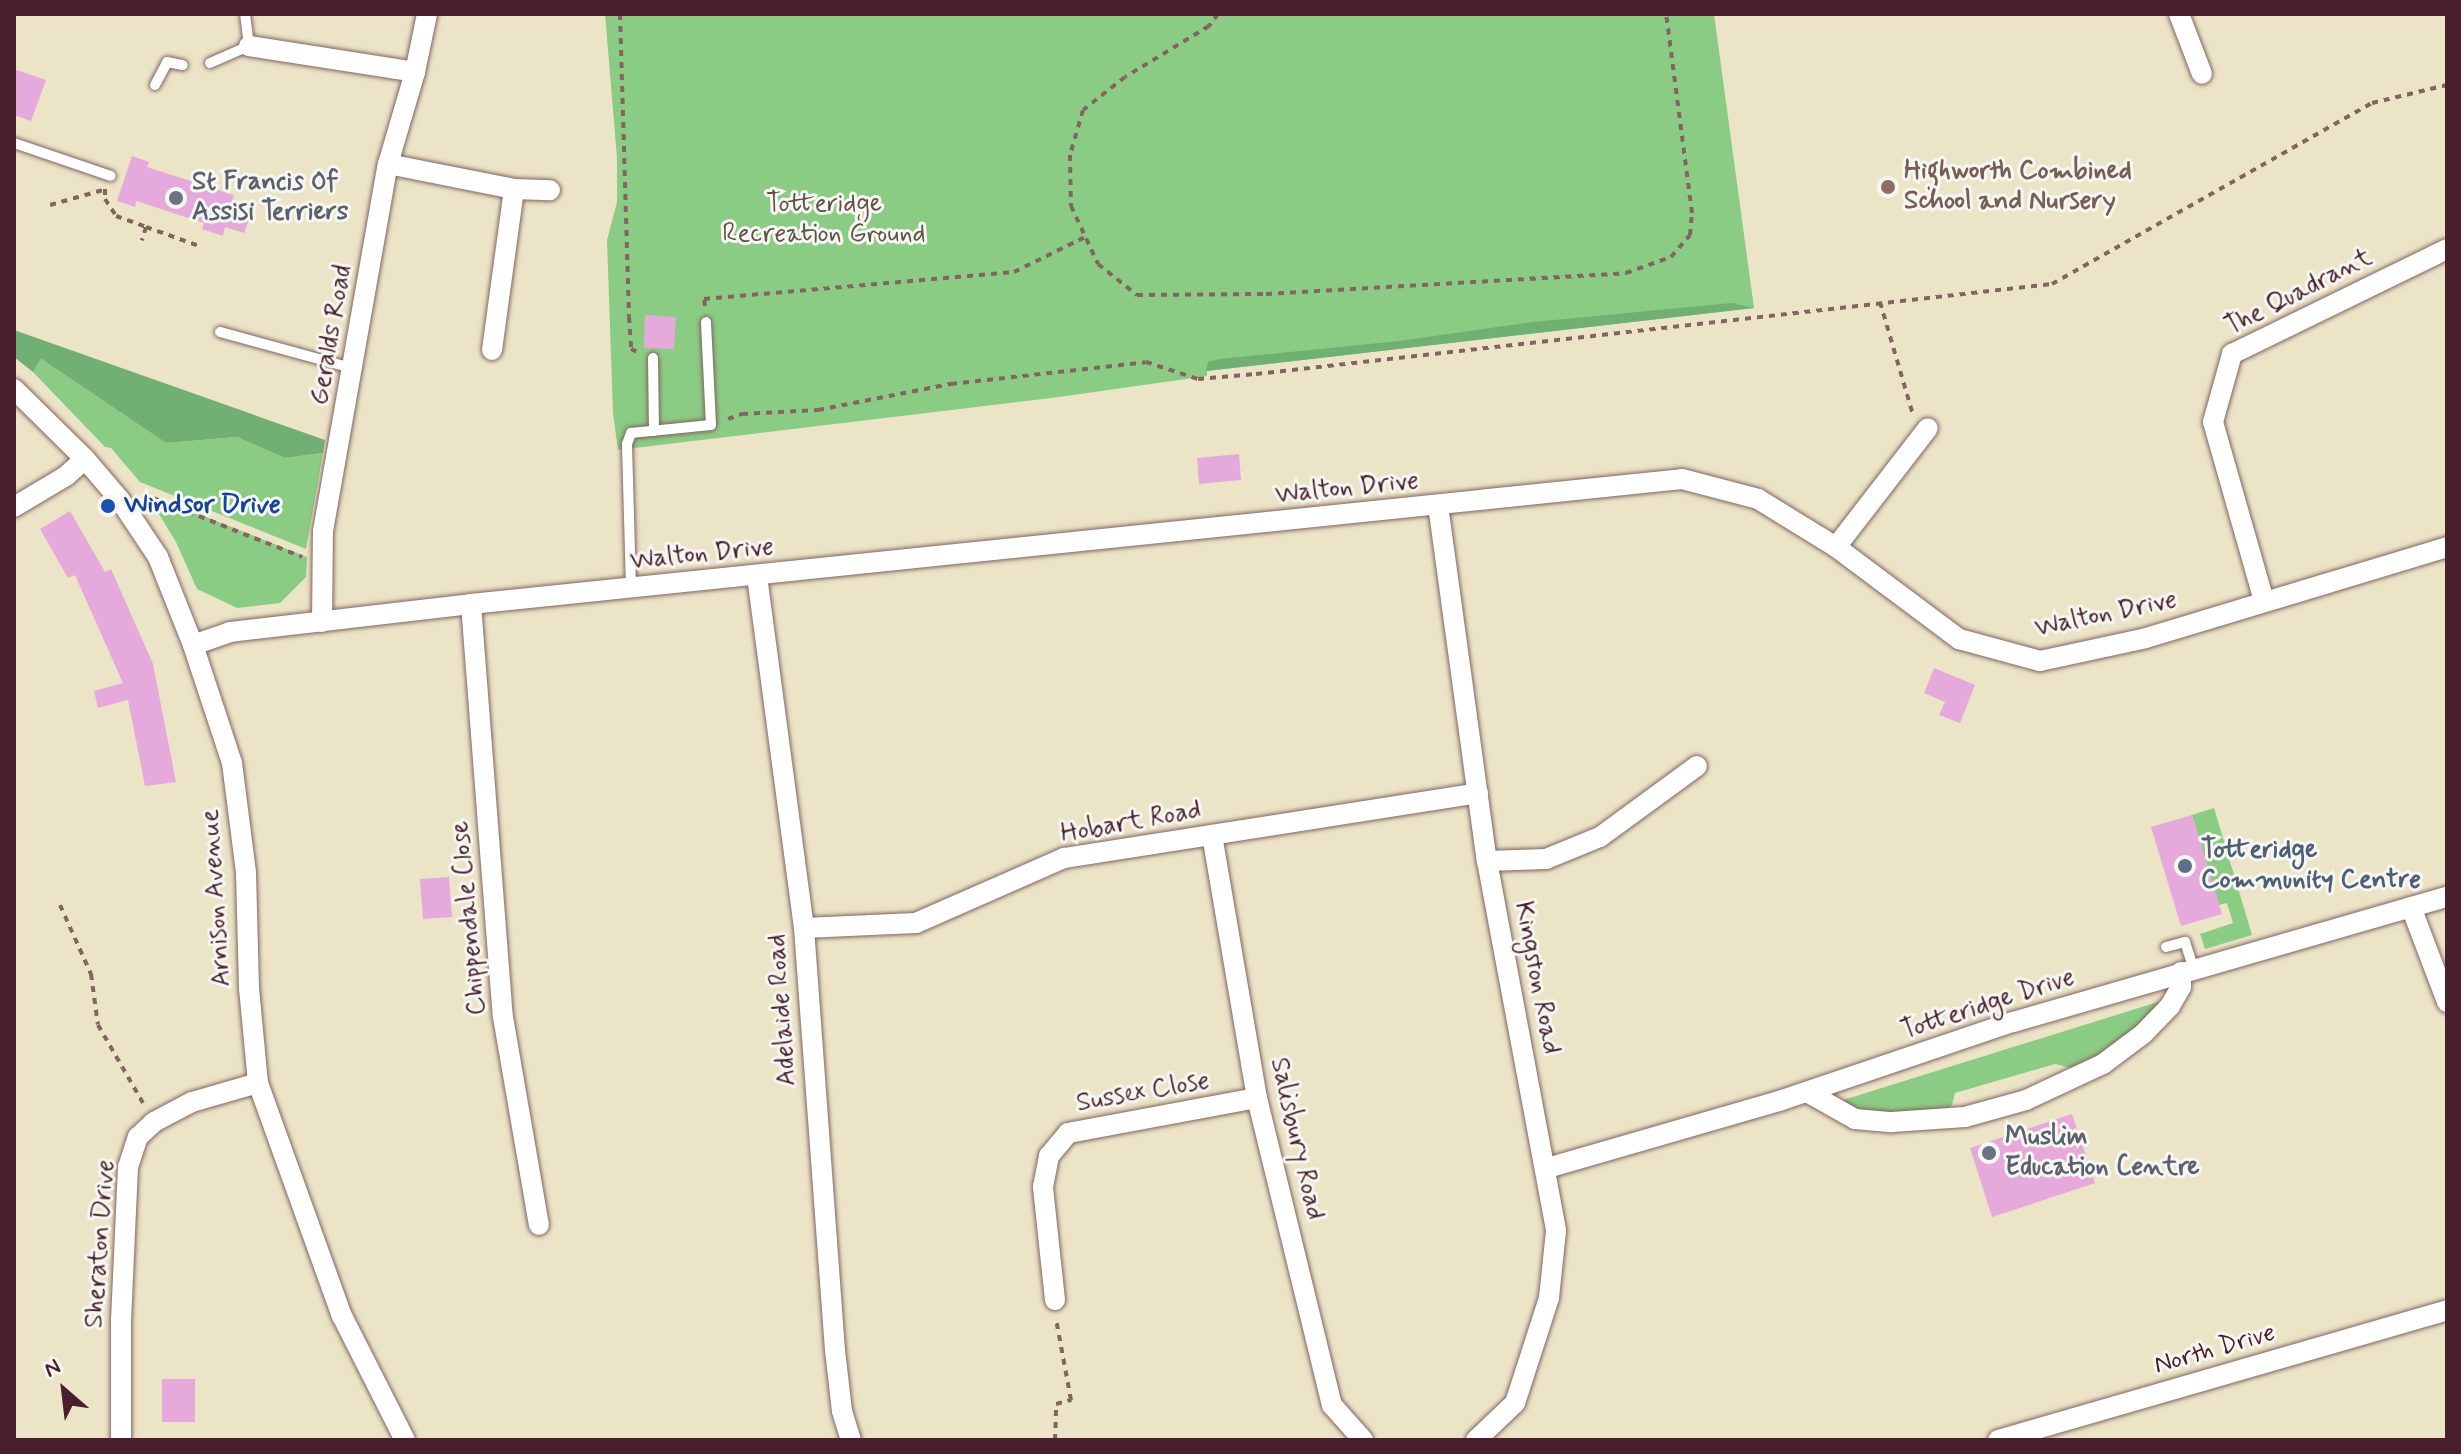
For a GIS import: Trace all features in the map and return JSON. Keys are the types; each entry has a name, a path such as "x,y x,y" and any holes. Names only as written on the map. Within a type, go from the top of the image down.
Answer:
{"street":[{"name":"Geralds Road","path":"322,622 323,531 388,164 415,72 427,14"},
{"path":"2179,14 2202,74"},
{"path":"249,46 415,72"},
{"path":"388,164 514,189 550,190"},
{"path":"492,350 514,189"},
{"name":"The Quadrant","path":"2264,601 2213,422 2232,354 2447,249"},
{"name":"Arnison Avenue","path":"14,389 85,459 120,500 158,557 193,645 232,763 246,873 258,1083 342,1316 405,1440"},
{"path":"1836,547 1924,433"},
{"path":"14,507 66,476 85,459"},
{"name":"Walton Drive","path":"193,645 230,632 471,604 1682,479 1758,499 1836,547 1959,639 2040,661 2146,638 2447,547"},
{"name":"Kingston Road","path":"1438,505 1487,861 1547,1168 1556,1231 1549,1298 1515,1403 1476,1440"},
{"name":"Adelaide Road","path":"757,576 804,928 835,1350 842,1411 851,1440"},
{"name":"Chippendale Close","path":"471,604 503,1017 539,1225"},
{"path":"1487,861 1546,859 1600,837 1697,766"},
{"name":"Hobart Road","path":"804,928 916,923 1064,858 1478,793"},
{"name":"Salisbury Road","path":"1212,835 1257,1098 1332,1405 1363,1440"},
{"name":"Totteridge Drive","path":"1547,1168 1807,1092 2013,1022 2447,897"},
{"path":"2411,907 2447,1002"},
{"path":"1807,1092 1855,1119 1892,1122 1965,1117 2026,1100 2103,1064 2143,1034 2170,1006 2187,970"},
{"name":"Sheraton Drive","path":"121,1440 121,1321 128,1167 138,1137 154,1122 192,1102 258,1083"},
{"name":"Sussex Close","path":"1055,1300 1043,1187 1049,1156 1068,1133 1257,1098"},
{"name":"North Drive","path":"1998,1440 2447,1310"}],"lane":[{"path":"210,63 249,46 245,14"},
{"path":"155,85 167,62 183,65"},
{"path":"14,143 108,175"},
{"path":"631,588 627,444 631,433 711,425 706,322"},
{"path":"220,332 352,368"},
{"path":"653,358 654,431"},
{"path":"2166,947 2185,942 2187,970"}],"path":[{"path":"620,14 631,349 653,358"},
{"path":"1218,14 1209,26 1125,77 1083,110 1070,155 1071,206 1085,237 1098,264 1137,295 1266,294 1626,273 1671,257 1690,235 1692,213 1666,14"},
{"path":"711,425 742,414 818,410 951,384 1146,362 1198,379 2052,284 2372,103 2447,85"},
{"path":"108,175 105,199 116,216 202,247"},
{"path":"50,205 105,189"},
{"path":"142,240 146,227"},
{"path":"706,322 704,299 1014,272 1085,237"},
{"path":"1880,302 1924,433"},
{"path":"120,500 134,490 323,566"},
{"path":"60,905 91,974 98,1025 154,1122"},
{"path":"1055,1300 1071,1400 1056,1404 1055,1440"}],"green space":[{"name":"Totteridge Recreation Ground","path":"605,14 1714,14 1754,308 1207,371 1207,376 1059,397 618,450 613,413 607,240 617,202 617,158"},
{"path":"1732,303 1754,308 1206,371 1208,362 1219,359 1399,341 1533,322"},
{"path":"14,330 325,440 323,453 285,458 237,437 166,443 41,359 33,372 14,357"},
{"path":"41,359 166,443 237,437 285,458 323,453 306,549 140,482 111,448 105,447 33,372"},
{"path":"146,493 307,557 306,577 280,603 237,608 197,589 176,542"},
{"path":"2214,808 2252,935 2205,949 2200,934 2233,923 2227,903 2219,905 2192,815"},
{"path":"2158,1002 2161,1009 2159,1020 2078,1070 2055,1064 1955,1093 1952,1105 1943,1111 1848,1116 1840,1101"}],"building":[{"path":"14,69 46,80 31,121 14,115"},
{"name":"St Francis Of Assisi Terriers","path":"132,156 149,162 147,167 234,195 232,201 253,208 244,233 225,227 223,236 202,229 204,223 136,201 135,207 117,201"},
{"path":"645,315 676,317 674,349 644,348"},
{"path":"1239,454 1241,480 1199,484 1197,458"},
{"path":"70,511 105,572 111,569 153,664 176,782 145,786 128,700 98,708 94,691 123,683 75,575 68,578 40,529"},
{"path":"1934,668 1975,685 1960,723 1939,715 1945,702 1924,693"},
{"name":"Totteridge Community Centre","path":"2192,815 2222,914 2181,926 2151,827"},
{"path":"449,877 452,917 423,919 420,879"},
{"path":"2072,1114 2095,1183 1992,1217 1970,1148"},
{"path":"162,1379 195,1379 195,1422 162,1422"}],"place":[{"name":"Highworth Combined School and Nursery","path":"1888,187"},
{"name":"St Francis Of Assisi Terriers","path":"176,198"},
{"name":"Windsor Drive","path":"108,506"},
{"name":"Totteridge Community Centre","path":"2185,866"},
{"name":"Muslim Education Centre","path":"1989,1153"}]}
